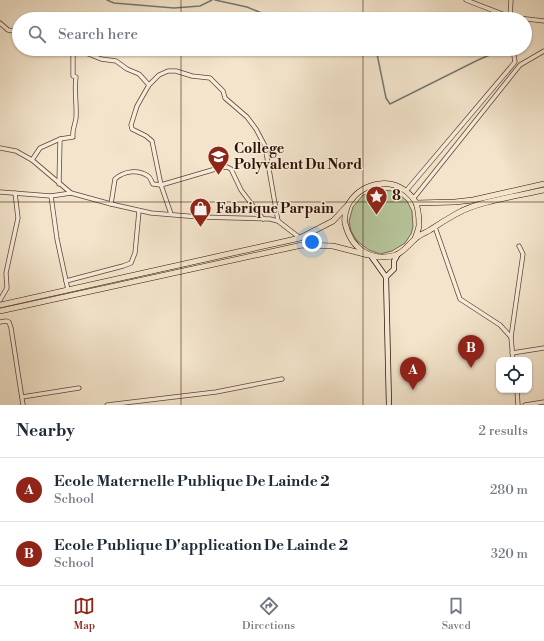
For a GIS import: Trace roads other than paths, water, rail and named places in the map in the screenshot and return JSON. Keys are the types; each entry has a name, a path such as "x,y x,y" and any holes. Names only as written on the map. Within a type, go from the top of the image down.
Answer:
{"main road":[{"path":"0,305 300,238 333,221 348,206 353,197 370,185 380,183 394,185 406,191 415,201 419,226 414,239 408,248 390,257 380,257 333,246 302,245 0,312"},
{"path":"415,201 455,202 474,200 544,184"},
{"path":"414,239 457,213 474,206 544,190"},
{"path":"348,206 345,220 348,234 356,247 370,255"}],"street":[{"path":"466,0 495,12"},
{"path":"510,12 511,0"},
{"path":"532,20 544,21"},
{"path":"0,23 8,30 12,31"},
{"path":"415,201 520,66 544,51"},
{"path":"32,160 40,148 60,139 73,137 72,131 76,119 76,77 73,76 73,56"},
{"path":"93,56 101,59 116,61 127,69 139,74 149,85"},
{"path":"406,191 515,62 515,56"},
{"path":"171,214 161,184 152,141 146,136 135,132 132,129 132,125 137,106 149,85 164,72 176,71 192,76 210,78 223,91 224,98 247,117 256,129 265,146 278,221"},
{"path":"59,184 60,139"},
{"path":"0,148 16,151 32,160 71,193 139,211 199,217 263,219 278,221 300,238"},
{"path":"111,204 115,179 120,175 135,172 148,176 154,184 161,184 227,167 231,169 241,190 263,219"},
{"path":"0,192 51,196 71,193"},
{"path":"0,300 7,288 6,273 18,218 15,193"},
{"path":"51,196 57,239 68,290"},
{"path":"66,281 123,266 131,262 135,253 139,211"},
{"path":"435,227 460,298 500,325 511,337"},
{"path":"513,357 511,337 523,254 519,246"},
{"path":"386,277 394,269 394,261 398,254"},
{"path":"370,255 386,277 389,405"},
{"path":"0,322 9,322 23,405"},
{"path":"512,353 544,348"},
{"path":"107,405 216,392 282,379"},
{"path":"22,396 79,388"},
{"path":"516,393 518,405"},
{"path":"524,405 544,402"}],"waterway":[{"path":"107,0 114,3 174,8 200,6 212,0"},
{"path":"215,0 247,7 259,12"},
{"path":"377,56 386,98 390,104 487,56"}],"place":[{"name":"College Polyvalent Du Nord","path":"219,176"},
{"name":"8","path":"377,216"},
{"name":"Fabrique Parpain","path":"200,228"},
{"name":"Ecole Publique D'application De Lainde 2","path":"471,368"},
{"name":"Ecole Maternelle Publique De Lainde 2","path":"413,390"}]}
